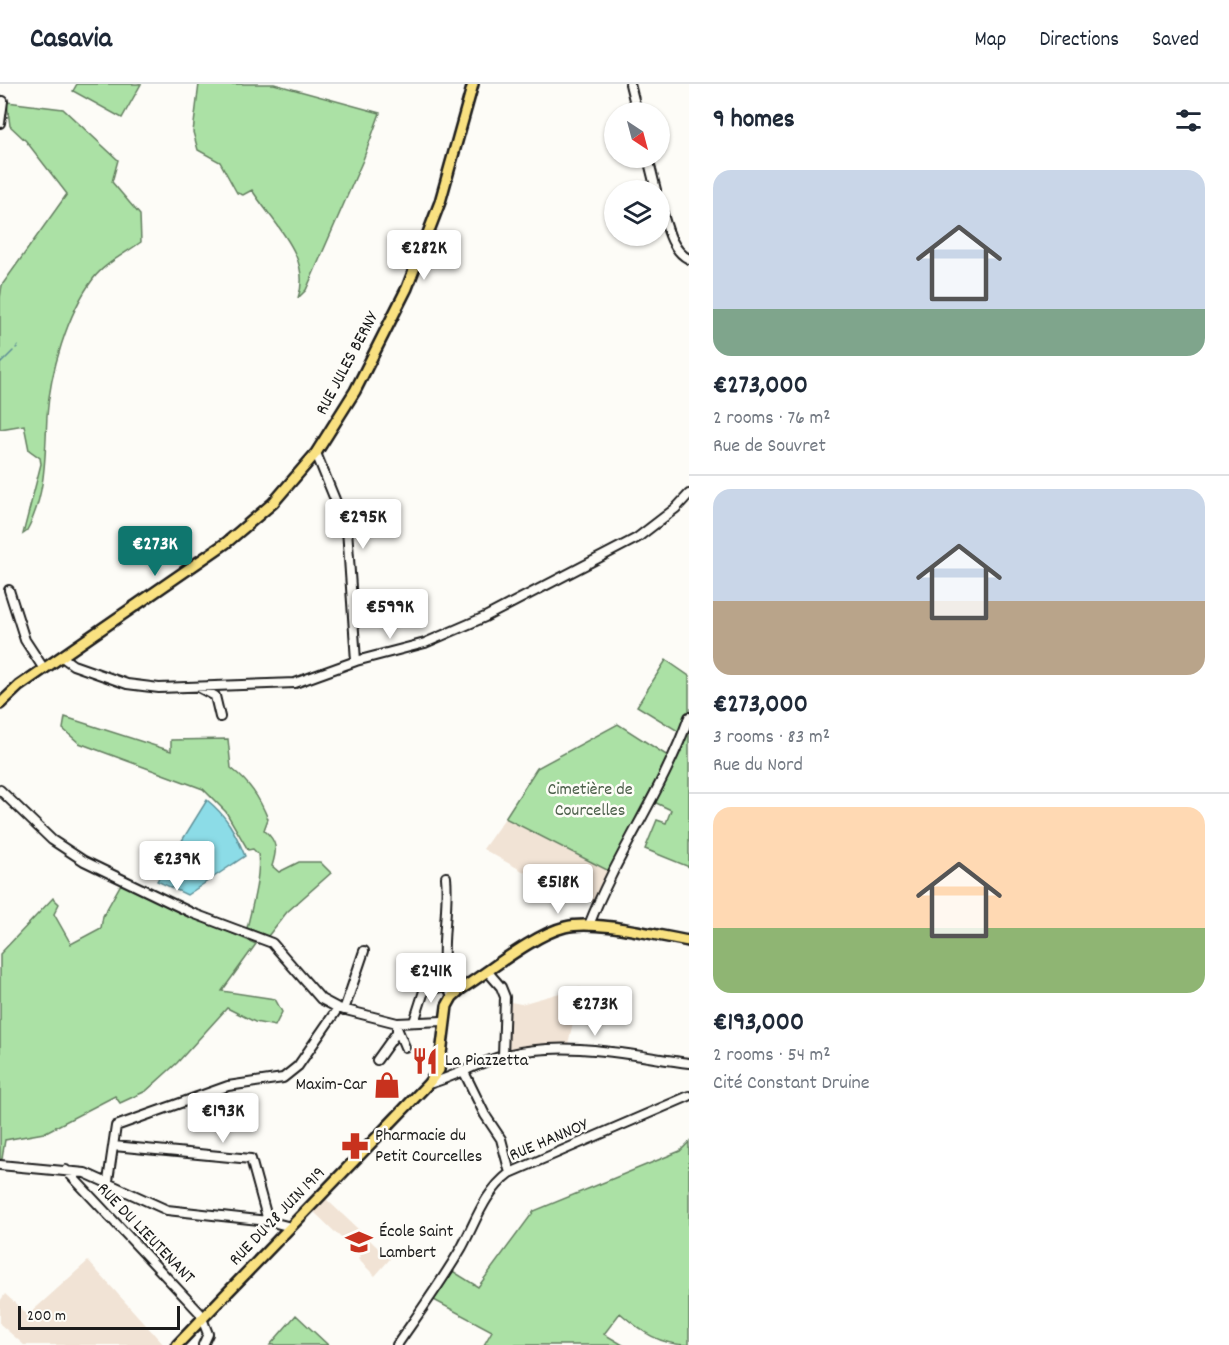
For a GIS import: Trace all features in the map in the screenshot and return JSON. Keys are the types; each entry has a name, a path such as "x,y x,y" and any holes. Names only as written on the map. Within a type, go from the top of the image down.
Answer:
{"main road":[{"name":"RUE JULES BERNY","path":"0,704 44,669 226,543 273,503 316,453 355,391 406,288 440,202 473,84"},
{"path":"452,997 549,933 567,926 589,925 689,941"},
{"name":"RUE DU 28 JUIN 1919","path":"177,1345 428,1084 439,1070 444,1021 452,997"}],"street":[{"path":"630,84 634,102"},
{"path":"0,123 3,101"},
{"path":"670,234 674,246 681,255 689,259"},
{"path":"316,453 347,529 356,661"},
{"path":"62,657 73,665 127,684 159,688 295,683 356,661 425,643 509,605 637,538 676,508 689,494"},
{"path":"9,590 25,640 44,669"},
{"path":"199,687 215,696 220,717"},
{"path":"589,925 611,872 674,760 689,717"},
{"path":"0,790 52,840 84,861 192,914 272,943 316,994 341,1009 397,1026 414,1022 444,1021"},
{"path":"446,877 448,907 443,953 447,986 452,997"},
{"path":"108,1181 116,1126 228,1086 283,1078 298,1066 341,1009 364,951"},
{"path":"488,972 501,987 505,997 503,1056"},
{"path":"414,1022 423,991 447,986"},
{"path":"397,1026 405,1047"},
{"path":"377,1060 397,1026"},
{"path":"428,1084 503,1056 570,1048 689,1063"},
{"path":"464,1072 484,1115 501,1138 510,1173"},
{"name":"RUE HANNOY","path":"397,1345 462,1247 485,1199 498,1183 510,1173 689,1096"},
{"path":"114,1146 251,1159 268,1221"},
{"path":"0,1165 85,1173 108,1181 166,1210 268,1221 291,1227"},
{"name":"RUE DU LIEUTENANT","path":"66,1170 203,1318"},
{"path":"203,1318 208,1334 203,1345"}],"shaded area":[{"path":"505,818 611,872 597,904 576,894 574,901 565,896 568,889 528,874 483,849"},
{"path":"581,987 568,1044 509,1052 506,1025 511,1002 521,1004"},
{"name":"École Saint Lambert","path":"326,1199 390,1259 375,1276 358,1259 360,1256 314,1212"},
{"path":"88,1261 164,1345 24,1345 0,1324 0,1301 5,1294 28,1315"}],"green space":[{"path":"77,84 141,84 122,118 73,91"},
{"path":"199,84 274,84 380,113 363,160 306,290 298,298 301,283 300,268 295,254 279,227 252,190 243,195 237,193 220,162 198,150 193,132"},
{"path":"7,102 63,109 118,160 112,182 140,215 141,242 109,264 93,279 75,309 68,326 56,363 49,399 41,490 33,518 23,534 41,464 40,458 29,450 24,425 0,429 0,298 2,285 67,194 26,141 10,126"},
{"name":"Cimetière de Courcelles","path":"666,660 689,676 689,867 645,849 657,820 666,823 671,810 652,801 611,872 505,818 537,768 618,724 674,760 683,734 637,706"},
{"path":"65,717 171,751 171,740 228,739 231,768 253,791 268,819 264,830 272,838 275,846 272,866 279,872 299,862 320,862 331,873 287,912 268,936 247,928 257,881 258,854 253,849 248,850 226,812 203,789 79,743 63,729"},
{"path":"121,884 256,944 222,991 275,999 282,1012 275,1026 255,1022 227,1008 177,1063 146,1091 120,1103 115,1096 44,1133 5,1140 2,1159 0,1159 0,954 53,898 59,904 54,914 71,944 101,928 103,916"},
{"path":"689,1142 689,1345 660,1340 636,1326 620,1313 604,1334 623,1345 484,1345 492,1331 432,1299 451,1270 478,1287 534,1211 680,1151"},
{"path":"296,1315 328,1345 270,1345"}],"water":[{"path":"207,800 230,825 245,856 187,895 157,881"}],"waterway":[{"path":"0,364 13,351"}],"place":[{"name":"La Piazzetta","path":"425,1061"},
{"name":"Maxim-Car","path":"387,1085"},
{"name":"Pharmacie du Petit Courcelles","path":"355,1146"},
{"name":"École Saint Lambert","path":"359,1242"}]}
